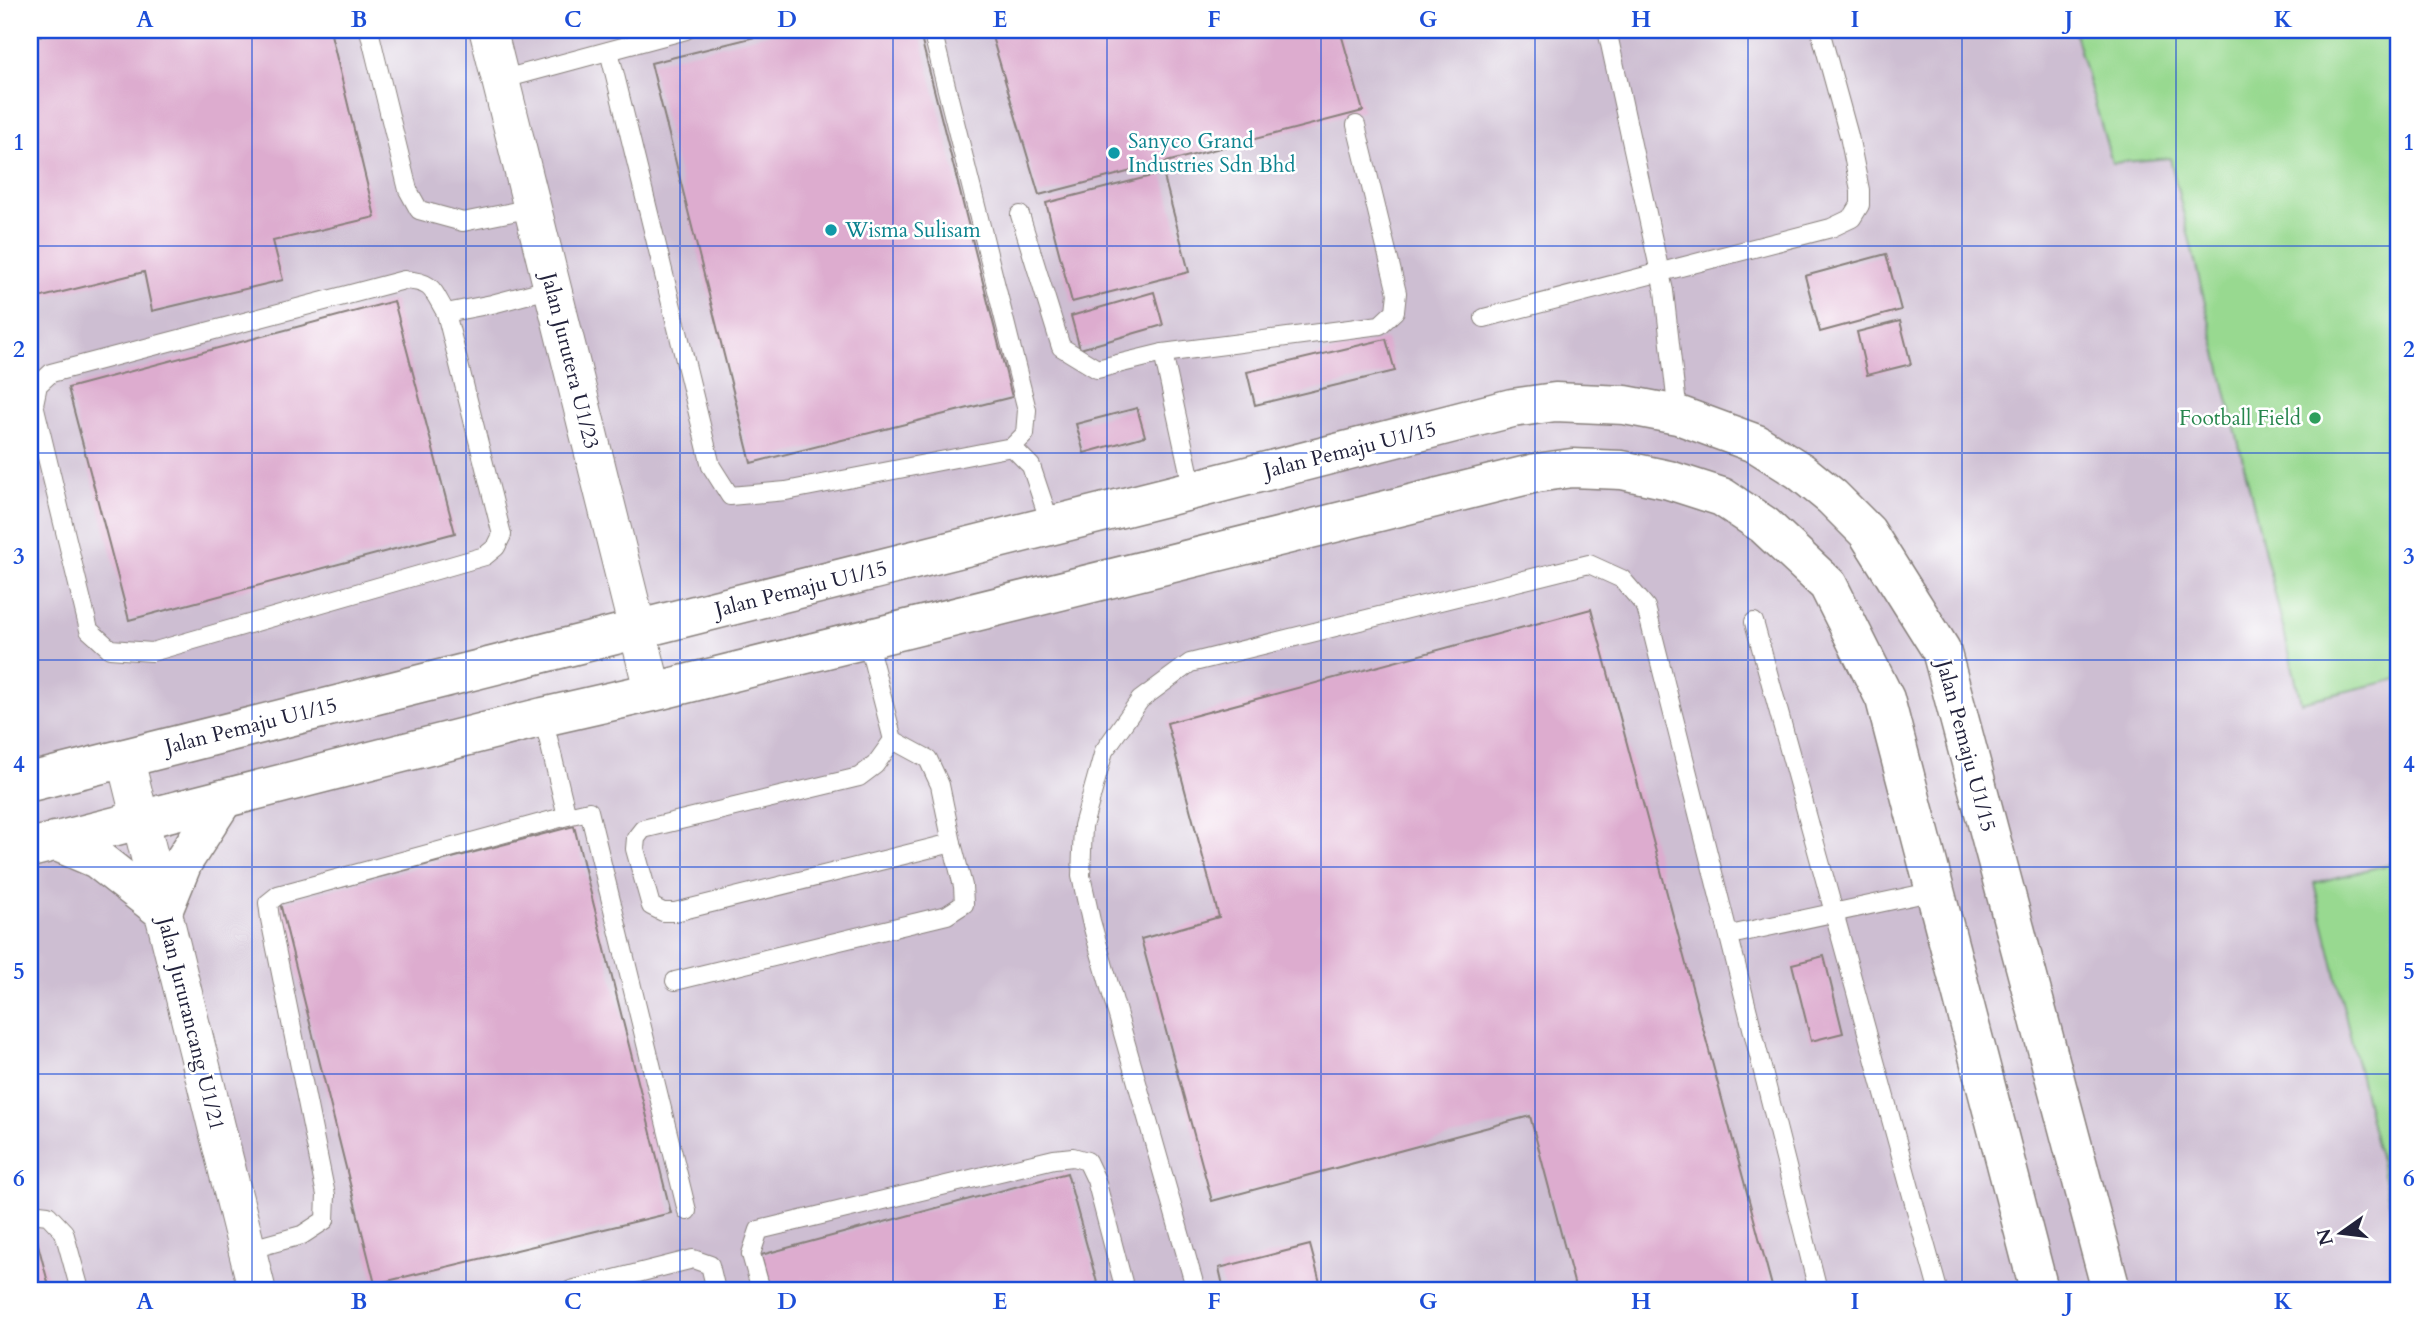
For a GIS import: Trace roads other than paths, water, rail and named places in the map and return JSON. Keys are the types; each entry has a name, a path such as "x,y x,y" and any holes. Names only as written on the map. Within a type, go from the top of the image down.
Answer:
{"street":[{"name":"Jalan Jurutera U1/23","path":"488,30 653,692"},
{"name":"Jalan Pemaju U1/15","path":"30,782 1512,408 1555,402 1625,405 1678,415 1757,444 1800,471 1832,497 1867,532 1941,650 2112,1289"},
{"path":"42,845 543,717 1536,473 1572,468 1622,470 1669,480 1722,496 1764,525 1828,585 1885,699 2039,1290"},
{"name":"Jalan Jururancang U1/21","path":"125,758 257,1290"},
{"path":"42,845 97,859 163,911 183,862 223,800"}],"lane":[{"path":"369,30 408,190 419,210 463,222 531,208"},
{"path":"500,80 686,30"},
{"path":"609,51 711,466 730,496 786,491 1012,447 1025,434 1027,410 932,30"},
{"path":"1607,30 1668,311 1678,415"},
{"path":"1484,318 1831,228 1852,218 1860,205 1860,190 1849,136 1821,30"},
{"path":"1020,215 1060,346 1097,369 1163,353 1380,325 1395,311 1397,293 1356,125"},
{"path":"404,280 423,281 446,313 502,535 496,547 485,556 152,652 110,649 89,630 34,404 38,385 51,373 404,280"},
{"path":"446,313 552,288"},
{"path":"1163,353 1193,490"},
{"path":"1012,447 1031,466 1051,526"},
{"path":"1196,1290 1091,921 1081,876 1083,827 1104,751 1140,700 1190,663 1589,564 1622,579 1646,607 1818,1290"},
{"path":"1754,622 1938,1290"},
{"path":"867,639 892,740 875,765 859,777 643,829 636,838 635,849 650,906 663,912 675,912 952,843"},
{"path":"543,717 567,816"},
{"path":"675,981 947,915 964,904 963,887 940,785 929,759 892,740"},
{"path":"247,1250 302,1235 325,1220 326,1195 268,903 278,895 589,811 687,1211"},
{"path":"1730,936 1935,891"},
{"path":"761,1290 751,1254 758,1230 1054,1159 1073,1157 1087,1161 1096,1180 1125,1290"},
{"path":"30,1213 48,1215 64,1232 80,1290"},
{"path":"571,1290 693,1259 710,1265 716,1290"}],"place":[{"name":"Sanyco Grand Industries Sdn Bhd","path":"1114,153"},
{"name":"Wisma Sulisam","path":"831,230"},
{"name":"Football Field","path":"2315,418"}]}
